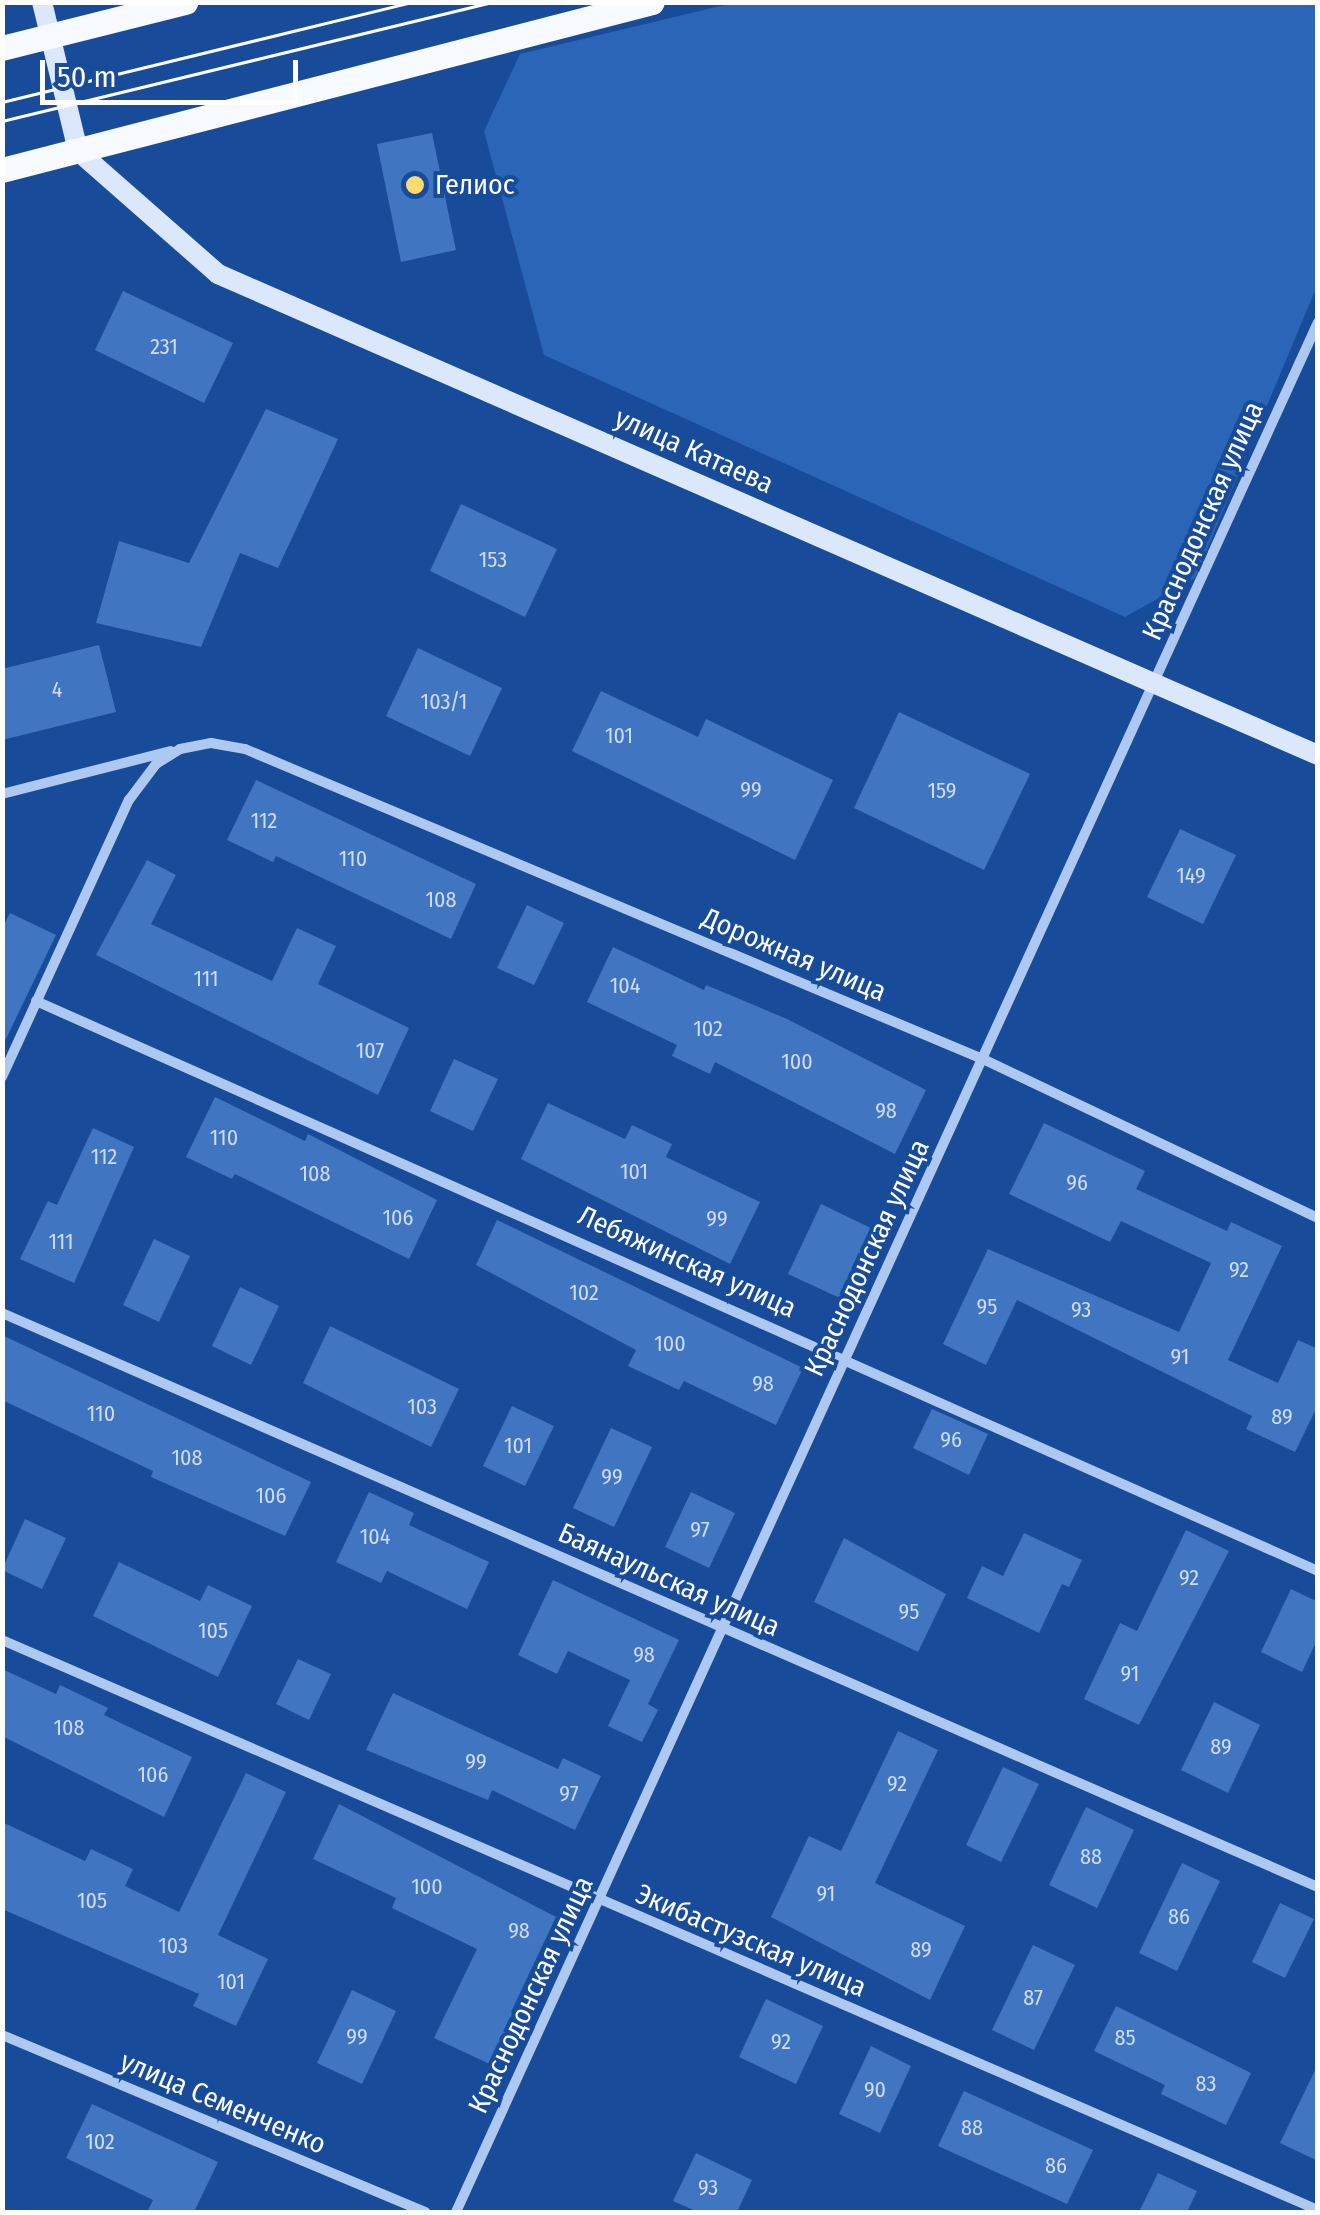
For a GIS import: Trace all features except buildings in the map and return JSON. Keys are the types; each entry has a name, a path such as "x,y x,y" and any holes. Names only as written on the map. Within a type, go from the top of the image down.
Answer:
{"main road":[{"path":"2,48 185,2"},
{"path":"2,170 652,2"}],"street":[{"path":"42,2 78,151"},
{"name":"улица Катаева","path":"78,151 218,274 1318,755"},
{"name":"Краснодонская улица","path":"456,2212 600,1901 720,1626 985,1060 1318,322"},
{"name":"Дорожная улица","path":"2,794 211,742 246,748 985,1060 1318,1218"},
{"path":"2,1078 128,800 156,764 180,749"},
{"name":"Лебяжинская улица","path":"36,1001 845,1356 1318,1571"},
{"name":"Баянаульская улица","path":"2,1314 1318,1887"},
{"name":"Экибастузская улица","path":"2,1640 1318,2210"},
{"name":"улица Семенченко","path":"2,2035 425,2212"}],"shaded area":[{"path":"737,2 1317,3 1317,286 1195,578 1125,617 544,355 484,131 520,54"}],"tram line":[{"path":"2,102 411,2"},
{"path":"2,121 492,2"}],"place":[{"name":"Гелиос","path":"415,185"}]}
